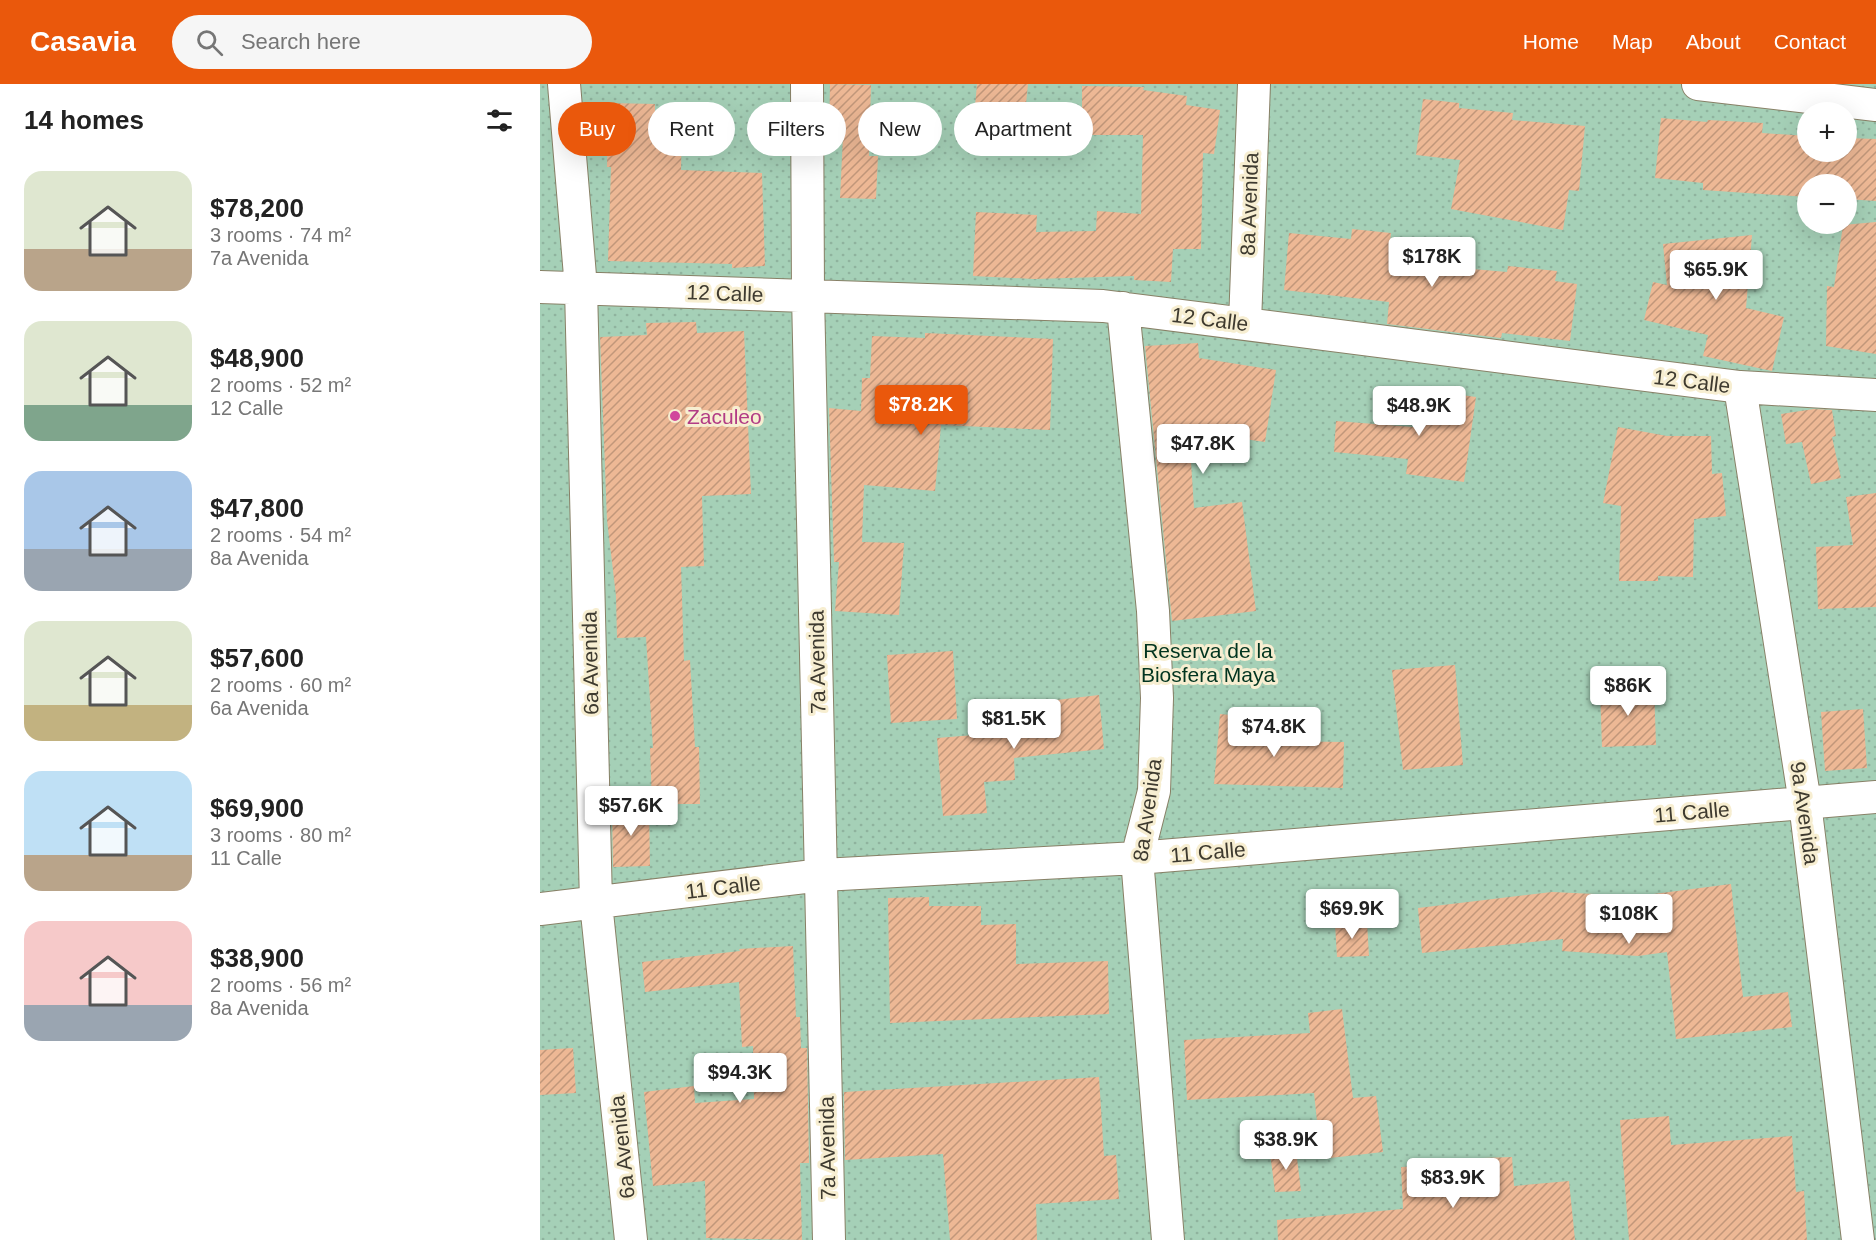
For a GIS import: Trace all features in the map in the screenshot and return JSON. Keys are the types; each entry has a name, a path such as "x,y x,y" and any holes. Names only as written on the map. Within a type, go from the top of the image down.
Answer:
{"street":[{"name":"6a Avenida","path":"564,84 581,288 596,903 631,1240"},
{"name":"7a Avenida","path":"807,84 808,295 829,1240"},
{"name":"8a Avenida","path":"1245,323 1254,84"},
{"path":"1698,84 1876,105"},
{"name":"12 Calle","path":"540,287 1123,308 1740,387 1876,395"},
{"name":"8a Avenida","path":"1123,308 1154,610 1157,698 1154,791 1137,858 1168,1240"},
{"name":"9a Avenida","path":"1740,387 1805,802 1858,1240"},
{"name":"11 Calle","path":"540,909 822,875 1137,858 1876,797"}],"green space":[{"name":"Reserva de la Biosfera Maya","path":"540,84 1876,84 1876,1240 540,1240"}],"building":[{"path":"830,84 871,85 871,102 858,102 858,156 878,156 876,199 840,198 842,156 846,156 846,102 830,102"},
{"path":"977,84 1028,84 1026,102 975,102"},
{"path":"1082,86 1144,87 1143,90 1187,96 1186,105 1220,110 1214,154 1203,153 1201,249 1173,249 1171,282 1134,280 1134,276 1034,279 973,276 976,212 1037,215 1036,232 1096,231 1097,211 1141,214 1143,135 1093,135 1093,102 1082,102"},
{"path":"1423,99 1459,103 1459,108 1513,113 1512,120 1585,126 1579,191 1569,190 1563,230 1451,209 1460,160 1416,155"},
{"path":"636,104 648,104 648,156 681,156 681,170 762,173 765,266 732,268 732,264 608,261 611,167 607,167 607,156 636,156"},
{"path":"1661,118 1763,123 1762,133 1797,135 1797,162 1857,162 1857,138 1876,139 1876,201 1857,200 1857,174 1797,174 1797,196 1703,190 1703,183 1655,178"},
{"path":"1876,222 1876,354 1826,346 1827,286 1834,287 1842,234 1857,234 1857,224"},
{"path":"1352,229 1391,233 1389,254 1439,259 1438,266 1507,272 1508,266 1557,271 1555,281 1577,284 1570,341 1502,333 1501,338 1387,324 1389,302 1284,290 1289,233 1351,239"},
{"path":"1752,235 1746,308 1784,317 1772,371 1703,356 1708,335 1644,320 1653,282 1667,285 1663,244"},
{"path":"696,322 697,333 744,331 751,494 702,496 704,566 681,567 684,661 690,660 695,747 699,747 700,804 652,804 650,748 653,748 646,637 617,638 616,596 607,520 600,337 647,335 646,323"},
{"path":"925,333 1053,339 1050,430 941,425 935,491 864,485 862,542 904,543 899,615 835,611 839,562 834,562 829,408 861,411 862,378 870,378 872,336 925,338"},
{"path":"1198,343 1199,358 1276,370 1265,442 1189,431 1194,508 1242,502 1256,611 1172,621 1145,346"},
{"path":"1418,389 1476,397 1464,482 1406,474 1408,459 1334,452 1336,421 1413,427"},
{"path":"1814,409 1832,410 1836,436 1832,437 1841,478 1811,484 1802,442 1786,444 1781,414"},
{"path":"1618,427 1667,436 1711,436 1712,474 1722,473 1726,516 1694,519 1693,577 1658,576 1658,581 1619,581 1621,506 1603,503"},
{"path":"1876,493 1876,607 1818,609 1816,547 1853,545 1846,497"},
{"path":"953,651 957,719 891,723 887,655"},
{"path":"1455,665 1463,765 1403,770 1392,670"},
{"path":"1654,686 1656,745 1602,747 1600,689"},
{"path":"1099,695 1104,749 1014,758 1015,780 984,782 987,813 943,816 937,738 1025,731 1022,704"},
{"path":"1863,709 1867,768 1825,771 1821,712"},
{"path":"1220,714 1262,718 1260,741 1344,742 1343,788 1214,784"},
{"path":"649,807 650,866 613,867 612,808"},
{"path":"1731,884 1743,997 1788,992 1792,1027 1676,1039 1667,952 1638,956 1562,951 1563,939 1422,953 1418,908 1552,892 1638,896"},
{"path":"929,897 929,906 981,906 981,925 1016,924 1016,964 1108,961 1109,1014 890,1023 888,898"},
{"path":"1367,922 1369,956 1337,957 1335,924"},
{"path":"793,946 796,1017 800,1017 801,1048 807,1048 809,1163 800,1163 802,1240 706,1238 705,1181 653,1186 644,1092 694,1086 695,1103 754,1099 753,1046 742,1047 739,982 645,992 642,962 740,951 739,949"},
{"path":"1342,1009 1353,1098 1376,1096 1383,1152 1321,1159 1314,1093 1187,1100 1184,1040 1310,1033 1308,1013"},
{"path":"573,1048 576,1093 540,1095 540,1050"},
{"path":"1099,1077 1104,1156 1116,1155 1119,1199 1036,1204 1037,1240 950,1240 943,1154 845,1160 844,1092"},
{"path":"1669,1116 1671,1145 1792,1136 1796,1192 1804,1191 1807,1240 1629,1240 1620,1120"},
{"path":"1296,1150 1301,1191 1275,1192 1270,1153"},
{"path":"1512,1157 1514,1186 1569,1181 1575,1240 1278,1240 1277,1220 1403,1209 1401,1167 1482,1163 1482,1158"}],"place":[{"name":"Zaculeo","path":"675,416"}]}
